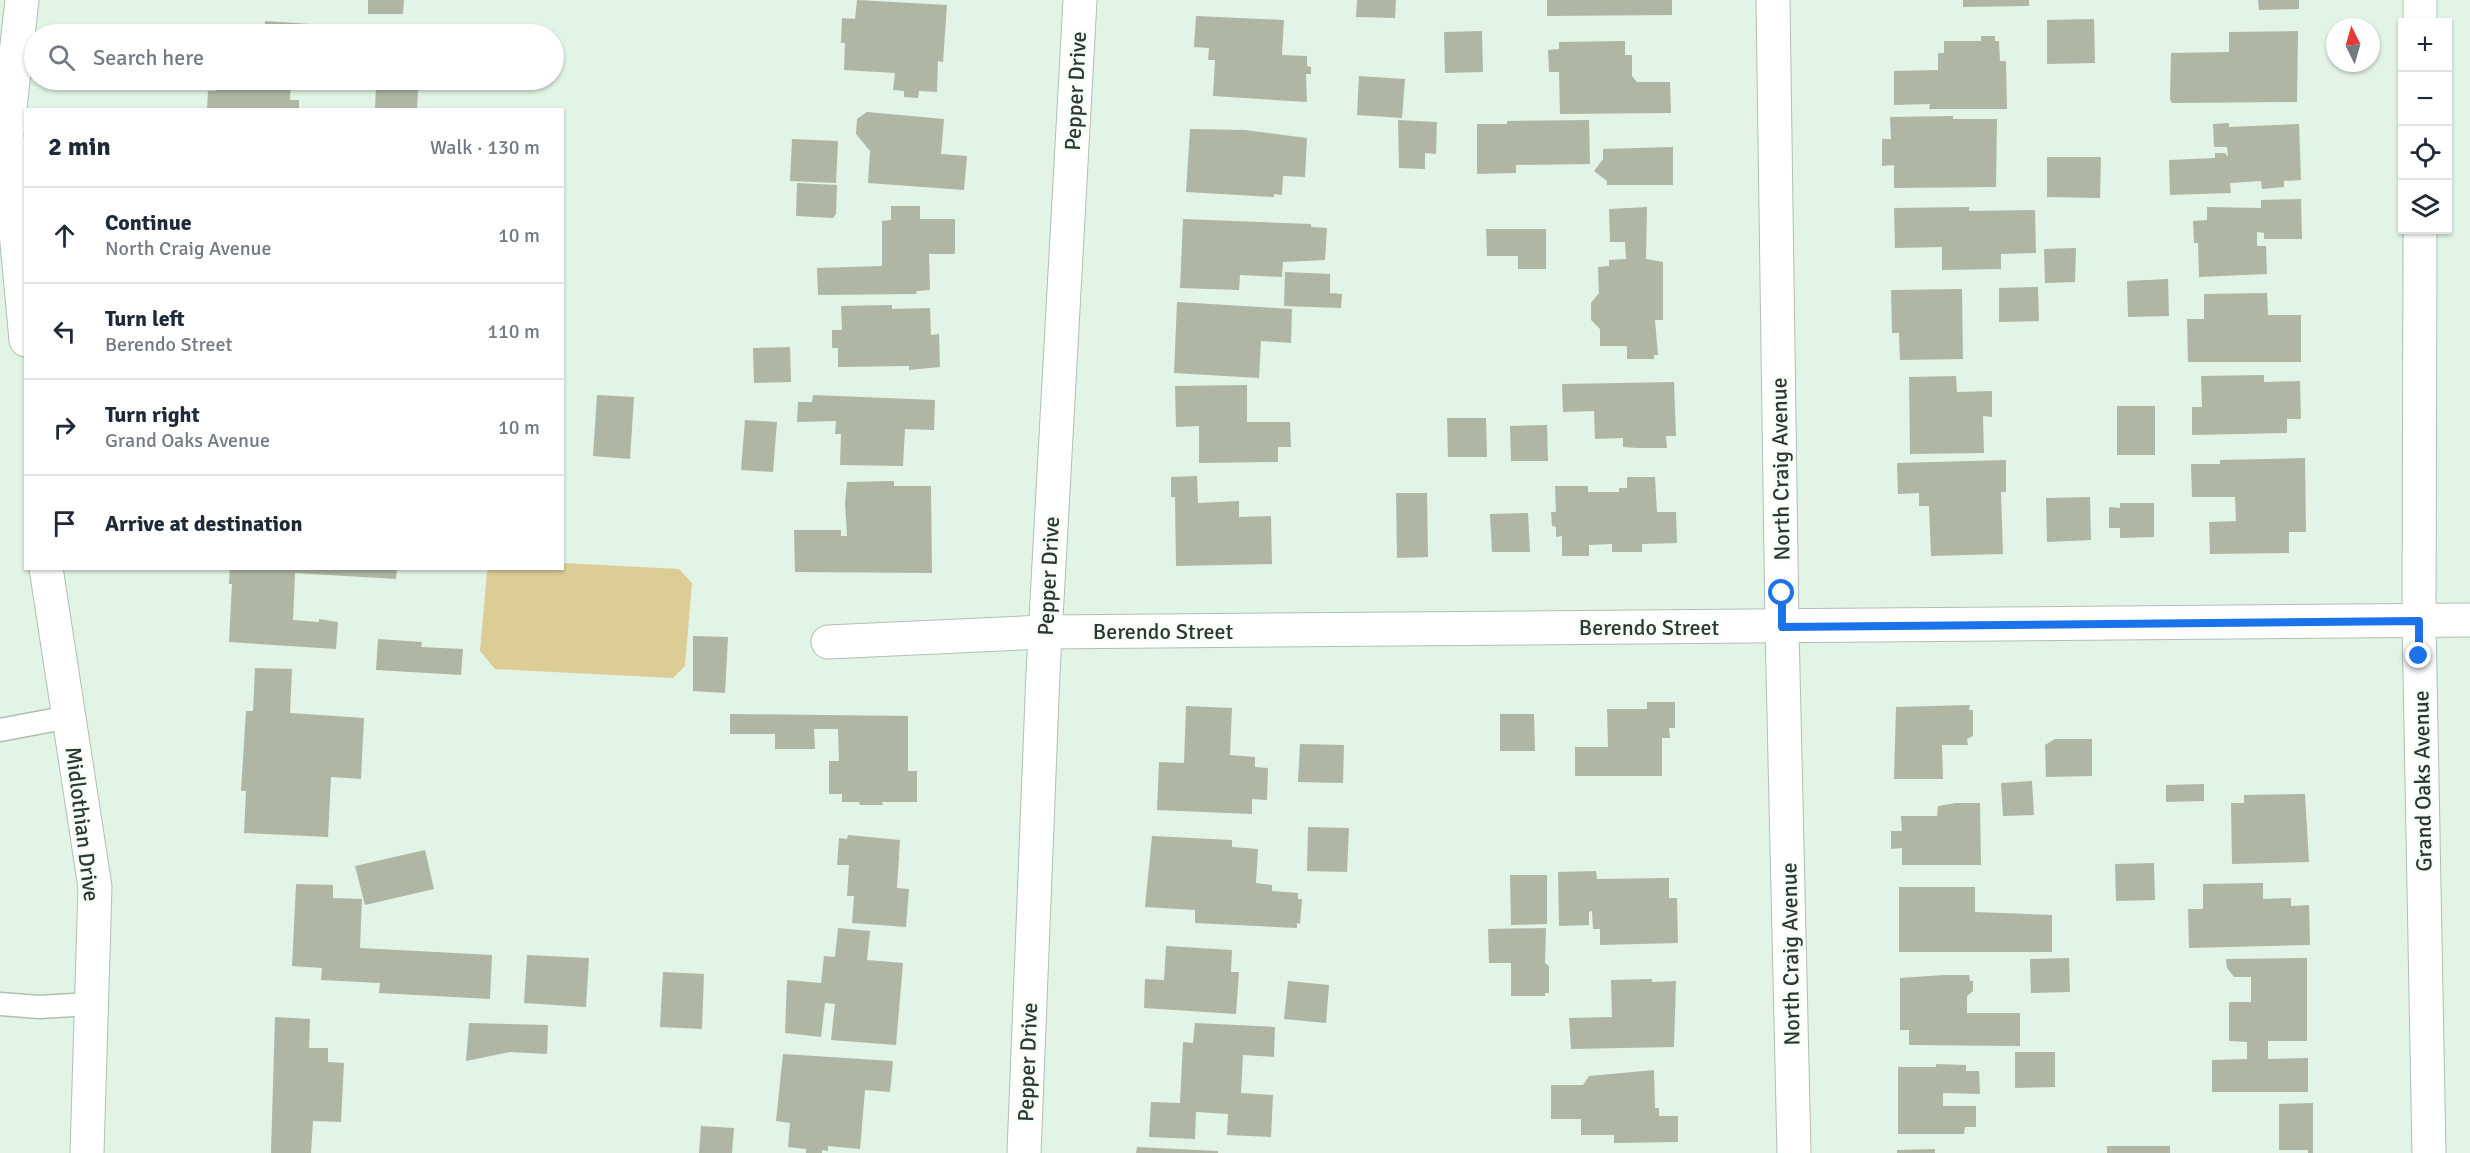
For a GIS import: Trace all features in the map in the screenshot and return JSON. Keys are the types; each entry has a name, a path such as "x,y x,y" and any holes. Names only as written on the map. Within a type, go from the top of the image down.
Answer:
{"street":[{"path":"22,0 7,135 24,318"},
{"name":"Pepper Drive","path":"1024,1153 1045,632 1080,0"},
{"name":"North Craig Avenue","path":"1773,0 1782,627 1794,1153"},
{"path":"2420,0 2420,18"},
{"name":"Grand Oaks Avenue","path":"2420,234 2419,621 2429,1153"},
{"name":"Midlothian Drive","path":"46,570 95,887 87,1153"},
{"name":"Berendo Street","path":"828,642 1045,632 2470,620"}],"lane":[{"path":"0,730 69,717"},
{"path":"0,1004 39,1007 91,1004"}],"shaded area":[{"path":"564,563 679,569 692,583 685,666 673,678 495,669 480,651 488,570 564,570"}],"building":[{"path":"368,0 404,0 403,14 368,14"},
{"path":"857,0 947,5 943,62 938,61 937,92 919,91 918,98 904,97 904,91 893,90 895,73 844,70 845,43 841,43 842,18 855,19"},
{"path":"1357,0 1396,0 1395,18 1356,17"},
{"path":"1547,0 1672,0 1672,15 1547,16"},
{"path":"1963,0 2029,0 2029,6 1963,7"},
{"path":"2258,0 2299,0 2299,9 2259,10"},
{"path":"1196,16 1284,20 1282,55 1307,56 1307,66 1311,67 1311,74 1306,74 1307,102 1213,96 1215,60 1208,60 1209,48 1194,47"},
{"path":"2094,19 2095,63 2047,64 2047,20"},
{"path":"265,21 310,24 265,24"},
{"path":"1482,31 1483,72 1445,73 1444,32"},
{"path":"2298,31 2297,102 2172,103 2170,99 2171,53 2229,52 2229,32"},
{"path":"1981,36 1995,36 1995,41 1999,41 2000,61 2006,61 2007,109 1929,109 1930,104 1894,105 1894,71 1938,70 1938,53 1944,53 1944,41 1981,41"},
{"path":"1625,41 1625,55 1632,55 1632,76 1637,82 1670,82 1671,113 1560,114 1559,72 1549,72 1548,50 1559,49 1559,42"},
{"path":"1359,76 1405,79 1402,118 1357,115"},
{"path":"290,90 290,100 299,100 299,108 207,108 208,91"},
{"path":"376,90 418,90 417,108 375,108"},
{"path":"867,112 944,119 941,154 967,156 964,190 868,183 870,151 856,134 857,119"},
{"path":"1953,116 1953,119 1997,119 1996,187 1894,188 1894,165 1882,166 1882,139 1891,139 1890,117"},
{"path":"1398,120 1437,122 1436,154 1425,153 1425,169 1399,168"},
{"path":"1589,120 1590,164 1516,165 1516,173 1477,174 1477,124 1507,124 1507,121"},
{"path":"2229,123 2229,127 2299,124 2301,180 2284,181 2284,187 2262,189 2261,181 2230,183 2231,193 2170,195 2169,160 2215,158 2215,153 2225,153 2228,157 2227,147 2214,147 2213,124"},
{"path":"1190,129 1245,130 1307,138 1305,177 1283,176 1282,195 1274,194 1274,197 1186,192"},
{"path":"792,139 838,141 836,183 790,181"},
{"path":"1673,147 1673,185 1607,185 1607,181 1594,171 1603,159 1603,149"},
{"path":"2047,157 2101,157 2100,198 2047,197"},
{"path":"797,183 837,185 836,214 833,218 796,216"},
{"path":"2301,199 2302,239 2264,239 2264,233 2257,232 2257,246 2266,246 2267,274 2199,277 2198,243 2194,243 2193,221 2207,220 2207,207 2261,208 2261,200"},
{"path":"891,206 920,206 920,219 955,219 955,254 929,254 930,290 917,291 916,294 818,295 817,268 882,266 882,221 891,220"},
{"path":"1647,207 1646,259 1663,262 1663,320 1655,320 1658,355 1654,355 1654,359 1627,359 1627,346 1600,346 1600,329 1591,320 1591,303 1599,293 1598,267 1609,266 1609,260 1626,259 1625,242 1610,242 1609,209"},
{"path":"1969,207 1969,211 2035,210 2036,253 2001,254 2001,269 1942,270 1942,247 1895,248 1894,208"},
{"path":"1183,219 1311,224 1311,227 1327,228 1325,260 1283,262 1282,277 1240,275 1239,290 1180,288"},
{"path":"1486,229 1546,229 1546,269 1518,269 1518,256 1487,256"},
{"path":"2076,248 2075,282 2045,283 2044,249"},
{"path":"1285,272 1330,274 1330,293 1342,294 1341,308 1284,306"},
{"path":"2168,279 2169,316 2128,317 2127,281"},
{"path":"2038,287 2039,321 1999,322 1999,288"},
{"path":"1962,289 1963,359 1900,360 1899,333 1892,333 1891,290"},
{"path":"2267,293 2268,315 2301,315 2301,362 2188,362 2187,319 2204,319 2204,294"},
{"path":"1177,302 1292,309 1291,343 1261,341 1259,378 1174,373"},
{"path":"892,305 892,309 930,308 931,335 939,334 940,367 909,370 909,366 838,367 838,348 832,348 832,330 842,330 841,306"},
{"path":"790,347 791,382 754,383 753,348"},
{"path":"2264,375 2264,382 2300,381 2301,419 2287,419 2287,433 2192,435 2192,407 2202,407 2201,376"},
{"path":"1956,376 1957,392 1992,391 1992,417 1983,416 1984,453 1910,454 1909,377"},
{"path":"1674,382 1676,436 1666,436 1667,448 1623,447 1623,438 1595,439 1594,411 1563,412 1562,384"},
{"path":"1247,385 1247,422 1290,422 1291,447 1278,447 1278,462 1199,463 1199,426 1176,427 1175,386"},
{"path":"597,395 634,397 630,459 593,456"},
{"path":"813,395 935,400 934,430 905,429 903,466 840,465 841,434 835,434 836,421 797,422 798,402 812,402"},
{"path":"2117,406 2155,406 2155,455 2117,455"},
{"path":"1447,418 1486,418 1487,457 1448,457"},
{"path":"745,420 777,422 773,472 741,470"},
{"path":"1547,425 1548,461 1511,461 1510,426"},
{"path":"2305,458 2306,532 2289,532 2289,553 2210,554 2209,522 2236,521 2235,497 2192,497 2191,464 2220,464 2220,460"},
{"path":"2006,460 2006,492 2001,492 2003,554 1931,556 1929,506 1919,506 1919,493 1898,494 1897,463"},
{"path":"1197,476 1198,503 1239,501 1239,517 1271,516 1272,564 1176,566 1175,497 1171,497 1171,477"},
{"path":"1627,477 1655,477 1657,512 1676,512 1677,543 1642,544 1642,552 1612,552 1612,544 1589,545 1589,556 1562,556 1562,536 1556,537 1556,527 1552,526 1551,512 1556,512 1555,486 1588,486 1588,492 1619,492 1619,488 1627,488"},
{"path":"894,481 894,486 931,486 932,573 795,572 794,530 841,530 841,536 847,536 845,503 847,482"},
{"path":"1396,493 1427,493 1428,557 1397,558"},
{"path":"2090,497 2091,540 2047,542 2046,498"},
{"path":"2120,503 2154,503 2154,537 2120,538 2120,528 2109,528 2109,507 2120,508"},
{"path":"1528,513 1530,552 1492,552 1490,514"},
{"path":"230,570 397,570 396,579 295,573 293,620 319,622 319,619 338,622 336,649 229,642 232,584 229,584"},
{"path":"693,636 728,637 725,693 693,691"},
{"path":"378,639 422,642 421,647 463,649 461,675 376,670"},
{"path":"255,668 292,669 290,713 364,718 361,779 331,777 328,837 244,833 246,791 241,791 246,711 253,711"},
{"path":"1647,702 1675,702 1675,728 1669,728 1670,738 1662,738 1662,776 1575,776 1575,747 1608,747 1607,709 1647,709"},
{"path":"1970,705 1969,710 1973,710 1973,736 1967,739 1968,745 1942,745 1943,779 1894,779 1896,707"},
{"path":"1186,706 1232,708 1230,755 1255,757 1255,767 1268,768 1267,800 1252,799 1252,814 1157,810 1159,762 1184,763"},
{"path":"730,714 908,716 908,771 917,771 917,802 882,802 883,805 860,805 859,802 842,802 842,794 829,794 829,761 839,761 838,729 814,729 815,749 775,749 775,734 730,734"},
{"path":"1500,714 1534,714 1535,751 1500,751"},
{"path":"2055,739 2092,739 2092,776 2046,777 2045,745"},
{"path":"1300,744 1344,745 1343,783 1298,782"},
{"path":"2032,781 2034,815 2003,816 2001,783"},
{"path":"2204,784 2204,801 2166,802 2166,785"},
{"path":"2305,794 2309,862 2232,864 2231,803 2244,803 2244,795"},
{"path":"1980,803 1981,865 1902,865 1902,848 1891,849 1891,831 1902,831 1901,816 1937,816 1938,806"},
{"path":"1308,827 1349,828 1347,872 1307,871"},
{"path":"848,835 900,840 897,888 909,889 906,927 852,923 854,896 847,896 849,865 837,865 839,838 847,839"},
{"path":"1152,836 1232,840 1232,847 1258,849 1256,883 1272,885 1272,891 1298,893 1298,899 1302,899 1300,924 1297,923 1297,928 1195,923 1195,910 1145,907"},
{"path":"425,850 434,889 365,905 355,866"},
{"path":"2154,863 2155,900 2116,901 2115,864"},
{"path":"1596,871 1597,879 1669,878 1669,898 1677,898 1678,943 1600,945 1600,929 1593,929 1592,911 1589,912 1589,925 1559,926 1558,872"},
{"path":"1510,875 1547,875 1547,924 1511,925"},
{"path":"2263,883 2263,899 2291,898 2291,906 2309,905 2310,945 2189,948 2188,909 2203,909 2203,884"},
{"path":"296,884 333,885 333,898 362,899 360,948 492,955 490,999 379,993 380,983 321,980 322,968 292,966"},
{"path":"1899,887 1975,887 1975,912 2052,915 2052,952 1899,952"},
{"path":"838,928 870,931 867,960 903,963 896,1045 831,1040 835,1004 825,1003 821,1037 785,1033 787,980 821,983 824,956 835,957"},
{"path":"1546,928 1545,963 1549,966 1549,993 1545,993 1545,996 1511,996 1511,963 1489,963 1488,929"},
{"path":"1166,946 1232,950 1231,972 1239,972 1236,1014 1144,1008 1145,979 1164,980"},
{"path":"527,955 589,958 586,1007 524,1003"},
{"path":"2069,958 2070,992 2031,993 2030,959"},
{"path":"2307,958 2307,1041 2268,1041 2268,1059 2308,1058 2308,1092 2212,1092 2212,1060 2247,1059 2247,1042 2229,1041 2229,1002 2251,1002 2251,977 2234,977 2227,968 2226,959"},
{"path":"663,972 704,974 702,1029 660,1027"},
{"path":"1969,975 1970,981 1973,981 1973,991 1967,996 1967,1013 2020,1013 2020,1046 1909,1045 1909,1030 1900,1030 1900,978"},
{"path":"1652,979 1652,982 1676,981 1674,1047 1571,1049 1569,1018 1612,1017 1611,980"},
{"path":"1288,981 1329,985 1326,1023 1284,1019"},
{"path":"275,1017 310,1019 309,1048 328,1048 328,1062 344,1063 341,1122 313,1121 311,1153 271,1153"},
{"path":"469,1023 548,1025 547,1054 510,1052 466,1061"},
{"path":"1195,1023 1275,1027 1274,1057 1243,1055 1241,1093 1273,1095 1271,1137 1227,1135 1228,1114 1196,1112 1195,1139 1149,1137 1151,1102 1180,1103 1183,1042 1193,1043"},
{"path":"2015,1052 2055,1052 2055,1087 2015,1088"},
{"path":"783,1054 893,1061 890,1092 865,1090 860,1149 828,1146 828,1151 822,1150 822,1153 806,1153 806,1149 788,1147 790,1123 776,1121"},
{"path":"1936,1064 1966,1065 1966,1071 1979,1071 1980,1094 1943,1093 1943,1106 1976,1106 1976,1127 1965,1127 1964,1134 1898,1134 1898,1067 1936,1067"},
{"path":"1654,1070 1655,1108 1659,1108 1659,1116 1678,1116 1678,1142 1614,1143 1614,1135 1581,1135 1581,1119 1551,1119 1551,1085 1583,1085 1589,1076"},
{"path":"2313,1103 2313,1153 2308,1153 2308,1150 2279,1150 2279,1104"},
{"path":"701,1126 734,1128 732,1153 699,1153"},
{"path":"2107,1146 2170,1146 2170,1153 2107,1153"},
{"path":"1137,1147 1218,1151 1218,1153 1136,1153"},
{"path":"1935,1149 1935,1153 1897,1153 1897,1150"}],"route":[{"path":"1782,593 1782,627 2419,621 2419,656"}]}
